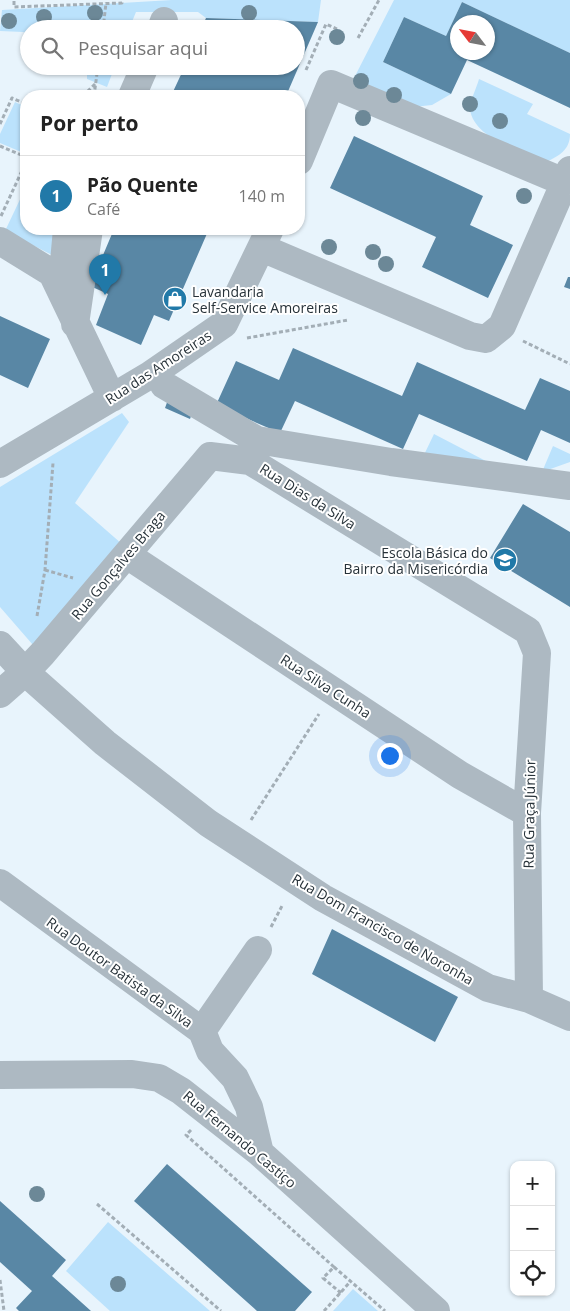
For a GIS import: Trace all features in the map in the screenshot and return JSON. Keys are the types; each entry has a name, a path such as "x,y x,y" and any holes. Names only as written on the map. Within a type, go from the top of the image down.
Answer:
{"street":[{"path":"135,90 141,75"},
{"path":"266,239 470,336 486,339 502,326 567,176 331,84 305,146"},
{"path":"52,272 64,262 66,235"},
{"path":"75,324 88,235"},
{"name":"Rua das Amoreiras","path":"0,464 112,398 224,324 266,239"},
{"path":"0,241 52,272 75,324 112,398"},
{"path":"164,385 257,440 392,462 570,486"},
{"name":"Rua Gonçalves Braga","path":"0,694 25,672 210,456"},
{"name":"Rua Dias da Silva","path":"210,456 250,461 528,631"},
{"name":"Rua Silva Cunha","path":"127,555 460,775 527,813"},
{"name":"Rua Graça Júnior","path":"528,631 536,653 527,813 528,999"},
{"name":"Rua Dom Francisco de Noronha","path":"0,645 25,672 105,743 208,823 323,898 488,988 528,999 570,1017"},
{"name":"Rua Doutor Batista da Silva","path":"4,894 202,1031 210,1051 235,1078 245,1100 260,1153"},
{"path":"202,1031 258,950"},
{"name":"Rua Fernando Castiço","path":"0,1075 132,1074 159,1078 181,1091 260,1153 436,1311"}],"path":[{"path":"14,0 14,7 122,3 122,0"},
{"path":"358,38 379,0"},
{"path":"104,20 106,4"},
{"path":"305,73 326,24 337,29"},
{"path":"95,90 97,75"},
{"path":"90,90 96,83"},
{"path":"0,124 12,98 20,101"},
{"path":"0,146 20,154"},
{"path":"3,213 20,175"},
{"path":"246,338 348,320"},
{"path":"515,337 570,364"},
{"path":"37,619 45,570 53,460"},
{"path":"45,570 82,581"},
{"path":"249,823 333,691"},
{"path":"193,1128 186,1135 384,1311"},
{"path":"97,1204 221,1311"},
{"path":"334,1267 323,1278 341,1293"},
{"path":"0,1280 4,1311"},
{"path":"324,1311 350,1282"}],"shaded area":[{"path":"172,0 321,0 318,22 305,22 305,20 206,18 198,12 136,12 133,20 20,20 20,32 0,31 2,10"},
{"path":"394,0 570,0 570,53 495,18 495,15 490,15 462,2 456,15 450,15 450,28 446,36 404,17 383,62 451,94 432,105 413,107 353,80"},
{"path":"87,75 112,75 107,87 87,79"},
{"path":"479,79 533,104 527,114 570,134 570,140 563,152 546,162 513,149 489,136 473,119 470,109"},
{"path":"15,102 20,104 20,151 0,143 0,134"},
{"path":"20,199 20,235 58,235 56,257 5,231"},
{"path":"122,413 129,422 75,503 122,544 33,645 0,607 0,487"},
{"path":"434,434 507,472 422,459"},
{"path":"553,446 570,454 570,462 542,472"},
{"path":"108,1222 210,1311 110,1311 66,1271"},
{"path":"353,1289 378,1311 333,1311"}],"building":[{"path":"462,2 490,15 456,15"},
{"path":"404,17 446,36 450,28 450,60 467,60 451,94 383,62"},
{"path":"206,18 262,20 205,20"},
{"path":"495,18 570,53 570,108 467,60 495,60"},
{"path":"305,22 318,22 305,52"},
{"path":"181,75 295,75 289,90 174,90"},
{"path":"354,136 483,196 470,225 513,245 488,298 422,267 436,237 330,188"},
{"path":"111,235 206,235 169,321 154,315 141,345 96,325 108,294 90,286"},
{"path":"568,277 570,277 570,289 564,287"},
{"path":"0,316 50,339 28,388 0,375"},
{"path":"293,348 402,396 417,362 525,410 540,378 570,391 570,443 541,430 527,461 419,414 403,449 295,401 280,433 216,405 236,361 279,380"},
{"path":"170,394 195,405 190,419 165,408"},
{"path":"523,504 570,532 570,607 490,558"},
{"path":"332,929 458,997 435,1042 312,974"},
{"path":"167,1164 312,1292 295,1311 257,1311 134,1201"},
{"path":"0,1201 66,1260 52,1276 91,1311 19,1311 16,1308 32,1291 0,1262"}],"place":[{"name":"Pão Quente","path":"105,295"},
{"name":"Lavandaria Self-Service Amoreiras","path":"175,299"},
{"name":"Escola Básica do Bairro da Misericórdia","path":"505,560"}]}
